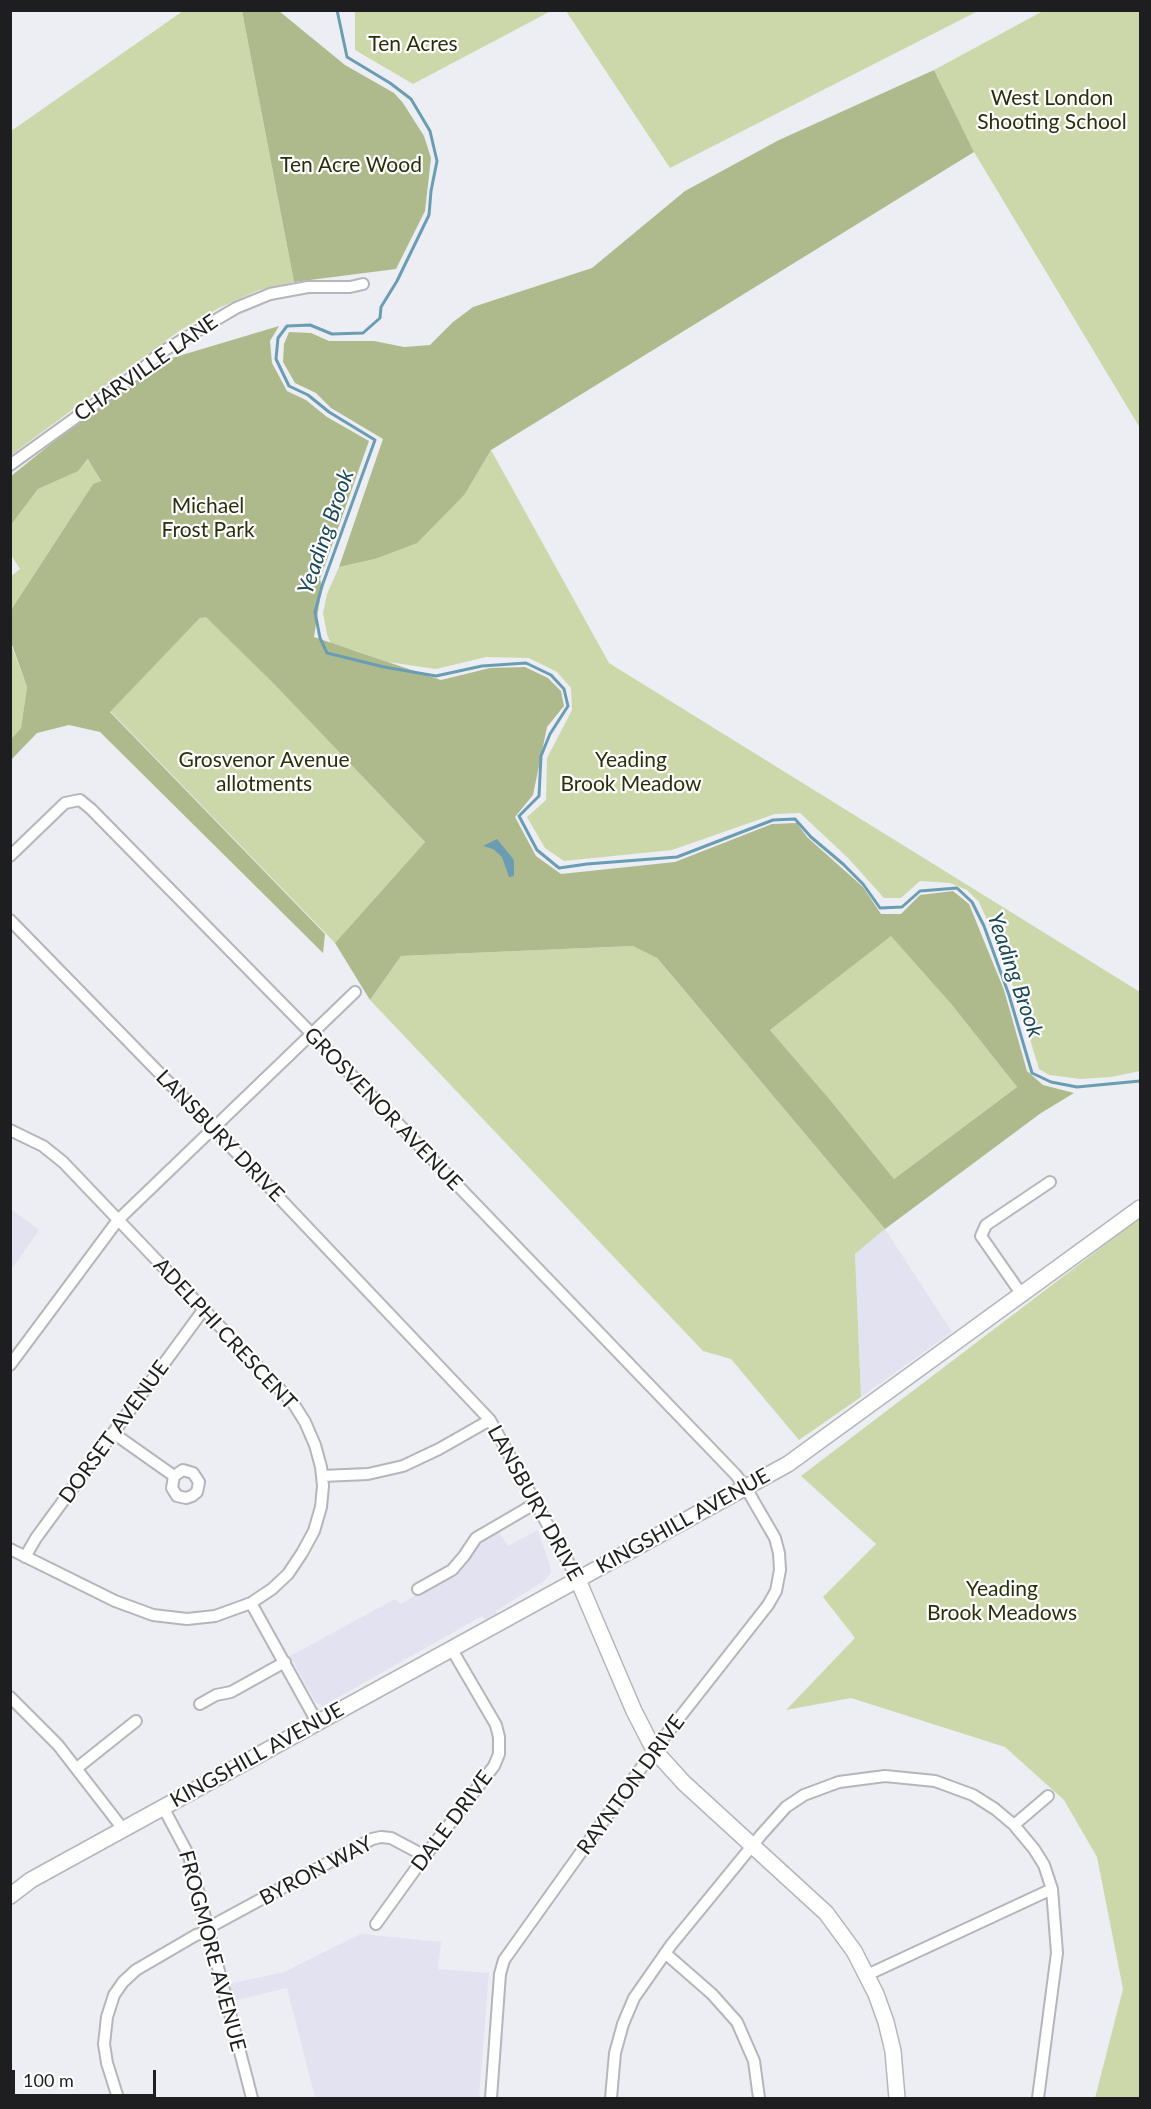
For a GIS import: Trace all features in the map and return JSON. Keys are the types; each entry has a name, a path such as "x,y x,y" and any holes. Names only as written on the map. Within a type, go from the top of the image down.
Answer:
{"street":[{"name":"CHARVILLE LANE","path":"10,465 139,372 160,353 236,308 279,292 308,287 350,287 363,284"},
{"name":"GROSVENOR AVENUE","path":"10,856 66,803 82,801 312,1034 746,1488"},
{"name":"LANSBURY DRIVE","path":"10,920 214,1129 490,1420 578,1580 634,1711 654,1750 684,1783 806,1893 834,1922 854,1951 867,1975 886,2022 895,2066 897,2098"},
{"path":"10,1365 118,1220 356,992"},
{"name":"ADELPHI CRESCENT","path":"10,1130 43,1146 63,1162 293,1403 310,1432 319,1457 322,1476 321,1507 309,1542 295,1564 281,1582 251,1603 230,1612 201,1618 163,1618 115,1601 10,1549"},
{"path":"1022,1295 981,1236 986,1225 1050,1182"},
{"name":"KINGSHILL AVENUE","path":"10,1896 31,1880 788,1464 1140,1208"},
{"name":"DORSET AVENUE","path":"25,1557 36,1538 204,1309"},
{"path":"322,1476 368,1474 403,1466 490,1420"},
{"path":"113,1433 174,1476"},
{"name":"RAYNTON DRIVE","path":"491,2098 502,1965 654,1750 762,1614 776,1591 780,1569 775,1538 746,1488"},
{"path":"418,1589 452,1570 476,1538 536,1503"},
{"path":"251,1603 317,1722"},
{"name":"DALE DRIVE","path":"375,1924 494,1766 500,1749 498,1732 492,1718 451,1648"},
{"path":"200,1704 216,1695 231,1692 285,1662"},
{"path":"10,1697 51,1737 123,1829"},
{"path":"77,1768 136,1721"},
{"path":"611,2098 615,2053 622,2024 634,1998 665,1953 779,1814 796,1799 827,1786 869,1777 902,1776 947,1785 984,1802 1014,1825 1039,1856 1052,1889 1057,1962 1038,2098"},
{"path":"1014,1825 1048,1796"},
{"name":"FROGMORE AVENUE","path":"163,1807 189,1856 252,2098"},
{"name":"BYRON WAY","path":"118,2098 107,2063 104,2044 106,2017 114,1995 135,1970 376,1837 392,1838 425,1856"},
{"path":"867,1975 1052,1889"},
{"path":"665,1953 712,1995 737,2022 754,2061 759,2098"}],"shaded area":[{"path":"11,1209 39,1230 11,1270"},
{"path":"885,1229 952,1332 861,1397 855,1254"},
{"path":"538,1530 551,1573 544,1581 496,1611 496,1615 486,1621 482,1616 323,1706 316,1703 290,1656 395,1599 400,1604 459,1572 478,1543 499,1532 508,1546"},
{"path":"361,1934 441,1942 438,1969 489,1973 479,2098 315,2098 287,1988 233,2001 229,1984 284,1972"}],"green space":[{"name":"Ten Acres","path":"355,10 551,11 413,84 355,50"},
{"path":"183,11 242,11 294,282 259,290 219,308 179,331 11,455 11,131"},
{"name":"Ten Acre Wood","path":"242,11 279,11 345,65 394,93 424,136 431,158 425,211 396,269 294,282"},
{"path":"566,11 978,11 670,168"},
{"name":"West London Shooting School","path":"1043,11 1140,11 1140,428 974,152 934,70"},
{"path":"934,70 974,152 491,450 465,494 417,543 375,559 339,567 383,439 331,408 316,393 295,383 283,362 284,344 289,332 311,333 329,341 374,341 404,347 430,345 453,322 473,307 592,268 685,191 779,140"},
{"name":"Michael Frost Park","path":"279,326 270,341 272,363 287,391 306,400 327,417 369,441 320,579 322,586 314,637 441,680 490,668 525,667 548,678 561,691 564,706 547,727 533,795 515,817 536,856 561,874 675,862 772,824 797,823 807,837 863,887 881,914 901,914 920,895 953,891 969,904 1004,990 1027,1071 1043,1085 1074,1093 1041,1113 885,1229 657,958 633,946 401,956 370,1000 335,943 425,842 274,684 206,617 200,618 110,712 325,934 323,953 100,732 69,725 37,733 11,760 11,739 21,728 27,687 11,642 11,610 93,484 101,481 88,459 78,471 38,489 11,525 11,476 116,389 162,361","holes":["891,936 952,1005 1017,1087 894,1179 770,1030"]},
{"name":"Yeading Brook Meadow","path":"491,450 609,663 1140,992 1140,1071 1111,1077 1081,1079 1049,1075 1039,1069 998,944 979,902 967,890 950,883 920,881 901,898 884,898 848,858 800,813 775,814 672,850 564,861 545,848 527,817 546,800 547,758 572,710 571,688 557,672 529,658 486,657 436,669 388,662 353,650 332,647 323,613 327,594 339,567 375,559 465,494"},
{"path":"89,459 101,482 93,484 11,610 11,576 20,569 11,555 11,525 38,489 77,471"},
{"name":"Grosvenor Avenue allotments","path":"204,614 425,842 335,943 110,711"},
{"path":"10,642 27,687 21,728 11,739"},
{"path":"891,935 952,1005 1017,1087 894,1179 770,1030"},
{"path":"632,946 650,950 885,1229 855,1254 861,1397 799,1440 731,1359 703,1351 370,1000 401,956"},
{"name":"Yeading Brook Meadows","path":"1140,1218 1140,2098 1095,2098 1123,1989 1097,1857 1064,1800 1005,1747 851,1698 786,1710 855,1638 823,1597 876,1544 801,1476"}],"water":[{"path":"497,839 514,860 514,876 509,877 502,857 493,849 483,846"}],"waterway":[{"name":"Yeading Brook","path":"337,10 347,57 390,83 411,99 430,131 437,161 429,215 397,281 381,307 380,318 363,333 332,334 310,325 287,326 278,338 276,359 289,386 308,395 329,412 375,440 322,586 315,612 320,638 327,653 384,667 436,676 482,666 526,663 551,675 564,689 568,706 550,734 541,756 539,796 519,816 537,850 559,868 677,857 773,820 795,819 811,837 863,884 880,908 902,907 920,891 957,888 972,902 984,926 1009,995 1032,1073 1051,1082 1077,1087 1140,1081"}]}
